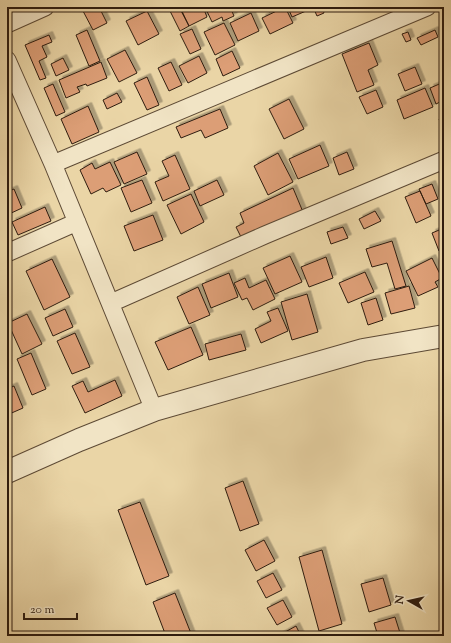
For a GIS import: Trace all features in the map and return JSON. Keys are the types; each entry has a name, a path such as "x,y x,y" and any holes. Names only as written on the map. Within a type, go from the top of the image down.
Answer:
{"street":[{"path":"7,24 45,7"},
{"path":"53,164 426,7"},
{"path":"7,60 111,302 154,410"},
{"path":"111,302 272,232 444,160"},
{"path":"7,253 77,222"},
{"path":"7,472 79,440 154,410 363,350 444,336"}],"building":[{"path":"91,7 99,7 107,23 93,30 83,11"},
{"path":"168,7 179,7 189,26 180,31"},
{"path":"180,7 203,7 207,17 189,26"},
{"path":"205,7 230,7 234,16 223,21 222,17 212,22"},
{"path":"266,7 279,7 269,12"},
{"path":"285,7 293,23 270,34 262,18"},
{"path":"294,7 304,7 306,11 292,17 289,10"},
{"path":"313,7 322,7 324,13 317,16"},
{"path":"147,11 159,34 138,45 126,21"},
{"path":"251,13 259,31 238,41 230,23"},
{"path":"224,23 235,45 215,55 204,32"},
{"path":"192,29 201,49 190,54 180,34"},
{"path":"87,30 100,61 89,66 76,35"},
{"path":"435,30 438,37 421,45 417,38"},
{"path":"408,32 411,40 406,42 402,34"},
{"path":"49,35 52,42 42,46 47,57 39,61 46,78 40,80 25,45"},
{"path":"369,43 378,65 368,70 374,85 357,92 342,54"},
{"path":"125,50 137,73 119,82 107,59"},
{"path":"232,51 240,68 223,76 216,59"},
{"path":"199,56 207,73 188,83 179,66"},
{"path":"63,58 69,70 56,76 51,64"},
{"path":"101,62 107,78 87,86 86,84 77,87 80,92 66,98 59,80"},
{"path":"171,62 182,85 169,91 158,68"},
{"path":"415,67 422,84 405,91 398,74"},
{"path":"147,77 159,105 147,110 134,83"},
{"path":"444,82 444,100 436,104 430,88"},
{"path":"53,84 65,112 56,116 44,88"},
{"path":"425,88 433,107 404,119 397,100"},
{"path":"376,90 383,107 367,114 359,97"},
{"path":"117,93 122,102 107,109 103,100"},
{"path":"289,99 304,129 284,139 269,109"},
{"path":"88,106 99,132 72,144 61,119"},
{"path":"220,109 228,128 205,138 201,130 181,138 176,127"},
{"path":"444,117 444,130 439,119"},
{"path":"320,145 329,166 298,179 289,159"},
{"path":"137,152 147,174 124,184 114,162"},
{"path":"347,152 354,169 339,175 333,158"},
{"path":"278,153 293,182 268,195 254,166"},
{"path":"175,155 190,189 163,201 155,182 169,176 162,161"},
{"path":"110,162 121,185 106,192 103,188 91,194 80,170 92,163 95,169"},
{"path":"142,180 152,203 131,212 121,188"},
{"path":"217,180 224,195 200,206 194,191"},
{"path":"432,184 438,199 426,204 419,189"},
{"path":"293,188 303,212 242,239 236,227 244,223 240,213"},
{"path":"14,189 22,208 7,215 7,192"},
{"path":"420,191 431,216 416,223 405,197"},
{"path":"191,194 204,222 181,234 167,205"},
{"path":"45,207 51,221 18,235 12,222"},
{"path":"375,211 381,221 364,229 359,219"},
{"path":"153,215 163,240 134,251 124,226"},
{"path":"343,227 348,238 331,244 327,232"},
{"path":"444,228 444,249 439,251 432,233"},
{"path":"392,241 406,286 395,289 387,263 372,267 366,249"},
{"path":"290,256 302,282 275,294 263,268"},
{"path":"326,257 333,278 309,287 301,267"},
{"path":"432,258 442,278 435,282 438,287 418,296 406,271"},
{"path":"52,259 70,297 44,310 26,271"},
{"path":"365,272 374,292 348,303 339,283"},
{"path":"229,273 238,297 211,308 202,284"},
{"path":"245,278 249,288 266,280 275,299 253,310 247,298 242,300 234,283"},
{"path":"409,286 415,308 391,314 385,293"},
{"path":"198,287 210,315 189,324 177,297"},
{"path":"307,294 318,332 292,340 281,302"},
{"path":"376,298 383,320 368,325 361,303"},
{"path":"278,308 288,331 261,343 255,329 271,321 267,312"},
{"path":"65,309 73,327 53,336 45,318"},
{"path":"27,314 42,344 22,354 8,323"},
{"path":"191,327 203,355 168,370 155,342"},
{"path":"75,333 90,367 72,374 57,341"},
{"path":"241,334 246,350 209,360 205,344"},
{"path":"31,353 46,389 32,395 17,359"},
{"path":"115,380 122,396 85,413 72,386 83,381 88,392"},
{"path":"14,386 23,408 7,415 7,389"},
{"path":"243,481 259,524 240,531 225,488"},
{"path":"140,502 169,576 146,585 118,510"},
{"path":"264,540 275,561 256,571 245,550"},
{"path":"322,550 342,624 319,631 299,557"},
{"path":"273,573 282,590 266,598 257,581"},
{"path":"383,578 391,605 369,612 361,584"},
{"path":"175,593 192,636 166,636 153,602"},
{"path":"283,600 292,617 277,625 267,608"},
{"path":"395,617 401,636 378,636 374,623"},
{"path":"296,626 301,636 278,636"}]}
